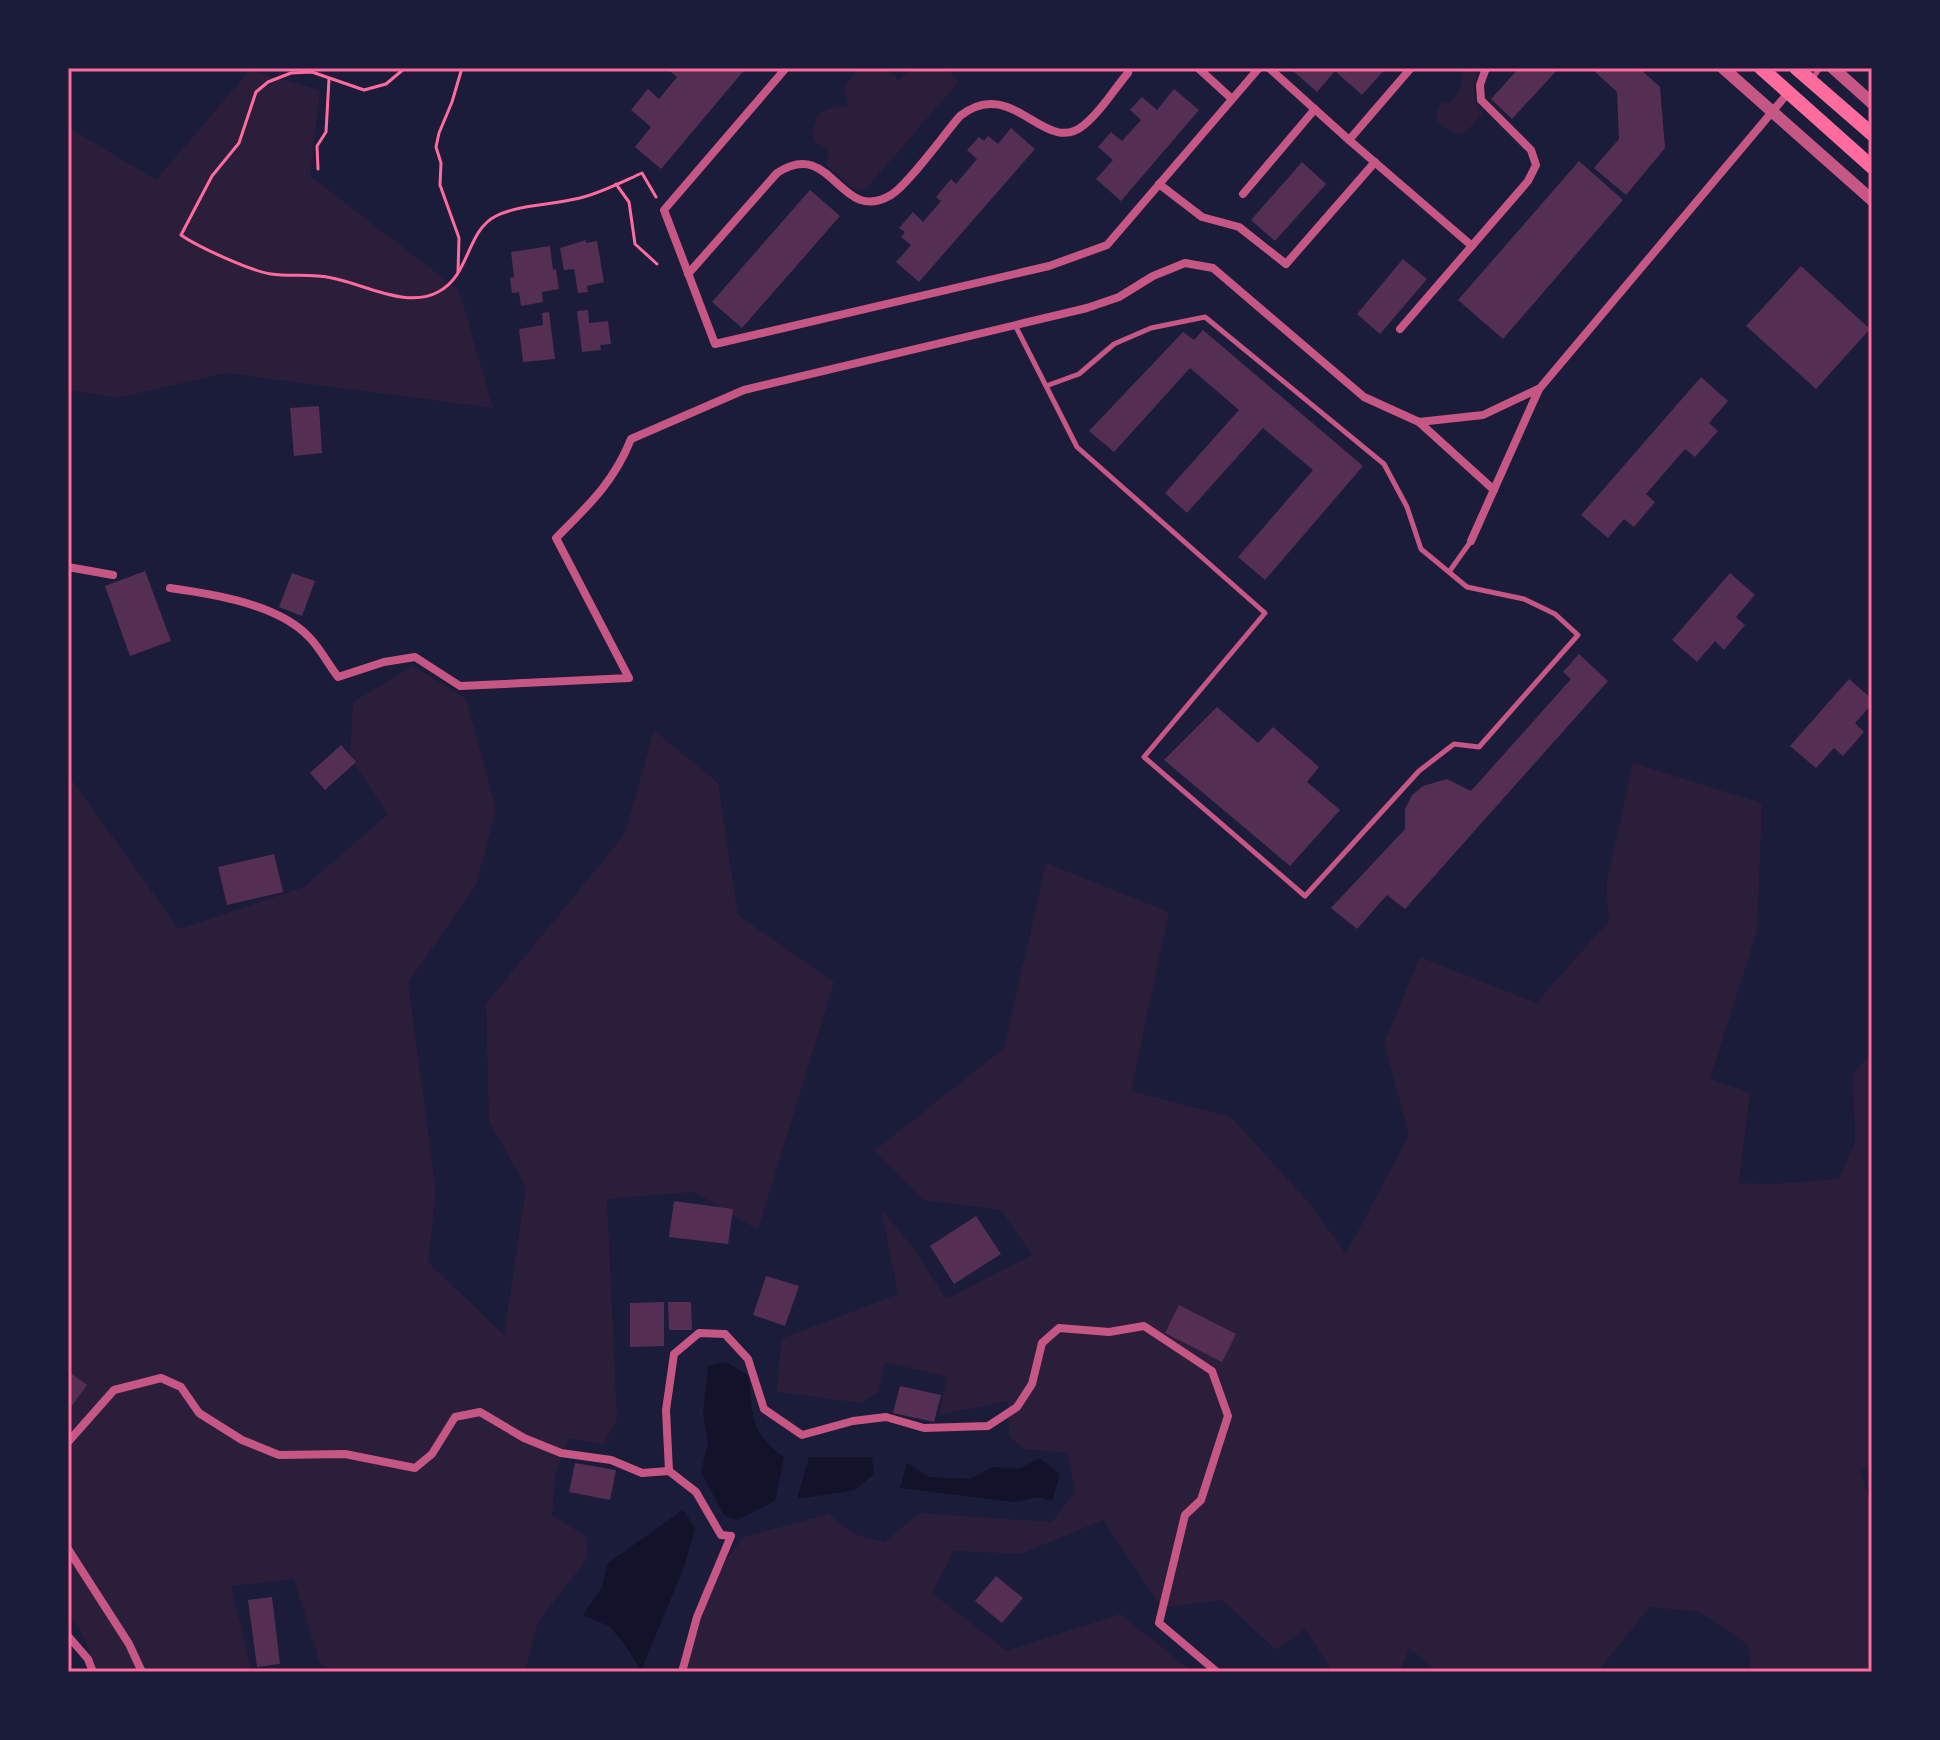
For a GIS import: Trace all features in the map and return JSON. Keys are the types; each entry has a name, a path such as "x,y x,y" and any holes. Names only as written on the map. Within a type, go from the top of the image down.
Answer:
{"main road":[{"path":"1761,68 1872,167"},
{"path":"1796,68 1816,74 1872,134"}],"street":[{"path":"786,68 664,210 715,344 1063,261 1107,245 1259,68"},
{"path":"688,274 777,173 789,165 806,162 817,166 852,196 864,202 878,201 894,193 960,116 972,107 989,103 1008,105 1041,126 1054,131 1070,131 1083,127 1129,68"},
{"path":"1198,68 1232,99"},
{"path":"1269,68 1472,246"},
{"path":"1349,140 1411,68"},
{"path":"1400,329 1528,181 1536,165 1531,150 1481,100 1480,85 1486,68"},
{"path":"1723,68 1872,200"},
{"path":"1833,68 1872,103"},
{"path":"1471,541 1540,388 1788,93"},
{"path":"1243,194 1315,109"},
{"path":"1159,184 1202,217 1239,227 1286,264 1375,162"},
{"path":"170,588 211,593 276,614 308,636 338,677 384,662 415,657 460,686 629,678 556,538 595,500 621,465 631,439 744,390 1119,297 1153,276 1185,263 1213,268 1364,397 1419,422 1494,490"},
{"path":"1419,422 1483,415 1540,388"},
{"path":"68,567 113,575"},
{"path":"669,1471 666,1410 674,1354 699,1333 725,1334 748,1359 764,1409 802,1435 853,1421 886,1417 924,1428 988,1426 1017,1407 1032,1384 1042,1343 1059,1328 1109,1332 1144,1326 1212,1371 1228,1416 1201,1500 1185,1515 1159,1623 1217,1672"},
{"path":"68,1442 114,1390 161,1378 181,1387 199,1413 220,1427 279,1455 345,1454 415,1468 432,1454 455,1417 480,1412 524,1438 561,1453 611,1460 642,1473 669,1471 696,1492 721,1535 731,1536 697,1617 682,1672"},
{"path":"68,1549 129,1644 142,1672"},
{"path":"68,1636 88,1659 93,1672"}],"lane":[{"path":"1015,325 1046,386 1077,447 1265,613 1144,757 1305,896 1419,771 1454,744 1479,747 1578,635 1555,614 1524,599 1467,587 1421,549 1407,507 1384,464 1205,317 1151,328 1114,344 1079,374 1046,386"},
{"path":"1449,572 1471,541"}],"path":[{"path":"405,68 386,84 364,90 312,72 291,73 268,82 256,92 239,143 212,176 181,235 197,247 270,274 332,278 399,296 424,298 441,291 458,276 480,229 493,218 510,211 582,198 642,173 664,210"},
{"path":"458,276 459,238 440,185 441,163 436,147 462,68"},
{"path":"318,169 317,146 326,132 329,79"},
{"path":"616,184 629,202 635,244 657,264"}],"shaded area":[{"path":"859,68 884,68 899,80 911,68 946,68 959,81 866,189 854,189 826,165 829,149 814,142 813,132 816,119 825,110 848,106 844,87"},
{"path":"1463,68 1478,72 1474,93 1483,113 1465,133 1453,133 1436,121 1437,110 1443,102 1450,103 1460,89"},
{"path":"250,70 320,90 310,176 459,290 493,408 226,373 117,398 68,390 68,127 156,180"},
{"path":"413,666 466,699 496,809 476,885 408,983 436,1190 428,1262 504,1335 526,1187 489,1121 486,1004 625,834 654,730 718,783 738,915 834,982 758,1230 694,1192 607,1199 617,1419 603,1445 569,1438 556,1472 552,1515 587,1537 587,1559 538,1622 525,1672 336,1672 320,1664 294,1579 231,1586 252,1672 98,1672 80,1629 68,1617 68,775 179,929 304,887 388,814 350,757 353,702"},
{"path":"1633,763 1762,803 1757,931 1710,1079 1750,1093 1739,1183 1839,1179 1855,1142 1853,1074 1872,1052 1872,1466 1859,1469 1872,1506 1872,1672 1751,1672 1748,1645 1700,1612 1650,1607 1597,1672 1438,1672 1409,1648 1400,1672 1333,1672 1305,1629 1276,1650 1222,1600 1162,1608 1103,1520 1021,1554 954,1551 932,1593 1007,1651 1120,1614 1193,1672 678,1672 702,1589 744,1537 828,1514 855,1534 884,1542 920,1513 1052,1522 1075,1492 1068,1453 1024,1449 1009,1436 1008,1401 939,1415 947,1377 885,1362 878,1392 861,1403 777,1392 781,1339 898,1294 881,1209 912,1246 946,1299 1032,1255 1001,1210 923,1200 874,1151 1004,1048 1046,863 1169,912 1131,1091 1231,1117 1312,1206 1346,1254 1409,1135 1384,1043 1420,957 1536,1003 1609,921 1606,885"},
{"path":"726,1362 749,1376 755,1422 765,1440 784,1457 775,1501 737,1520 724,1515 701,1472 708,1443 703,1413 708,1366"},
{"path":"809,1457 872,1457 874,1474 855,1490 797,1499"},
{"path":"1039,1458 1060,1474 1052,1501 1038,1497 1015,1502 900,1488 907,1463 929,1477 970,1479 993,1467 1019,1469"},
{"path":"683,1510 695,1528 684,1567 641,1671 609,1626 583,1615 602,1587 608,1563"}],"building":[{"path":"666,68 746,68 661,169 635,147 651,127 631,110 648,89 659,99 677,77"},
{"path":"1290,68 1386,68 1362,95 1335,71 1317,92"},
{"path":"1519,68 1559,68 1512,119 1491,99"},
{"path":"1591,68 1639,68 1660,87 1665,148 1626,195 1594,168 1619,139 1617,92"},
{"path":"1174,89 1199,110 1121,201 1096,179 1113,160 1098,147 1111,132 1122,141 1141,120 1130,110 1142,97 1157,110"},
{"path":"1011,128 1035,149 919,282 896,262 911,245 901,237 905,232 899,228 913,212 923,222 941,201 936,197 951,179 956,184 977,159 967,150 979,137 984,141 988,136 998,144"},
{"path":"1579,161 1623,200 1503,339 1458,300"},
{"path":"1302,162 1326,184 1275,241 1251,220"},
{"path":"810,190 840,216 742,328 712,302"},
{"path":"586,240 586,243 597,241 604,282 587,286 588,292 578,293 574,269 564,270 560,248"},
{"path":"550,246 559,289 542,292 543,302 521,306 519,292 512,293 511,252"},
{"path":"1403,259 1427,279 1380,334 1357,314"},
{"path":"1801,266 1870,329 1816,389 1746,326"},
{"path":"588,310 589,323 608,321 611,344 600,345 601,350 582,352 577,311"},
{"path":"549,312 555,359 523,362 519,329 543,325 542,313"},
{"path":"1203,330 1363,466 1265,580 1238,557 1313,470 1263,428 1187,513 1165,493 1239,410 1190,368 1114,452 1089,431 1183,332 1194,340"},
{"path":"1701,377 1728,401 1709,423 1718,431 1695,457 1685,449 1646,494 1655,502 1634,527 1624,519 1608,538 1581,515"},
{"path":"319,406 322,453 294,456 290,408"},
{"path":"145,571 171,641 130,656 105,586"},
{"path":"292,573 315,581 302,616 279,607"},
{"path":"1730,573 1755,595 1736,617 1745,625 1724,650 1715,641 1697,662 1672,640"},
{"path":"1579,654 1608,681 1405,909 1387,895 1357,929 1331,908 1405,829 1405,809 1412,795 1423,786 1447,779 1471,791 1571,679 1563,672"},
{"path":"1849,679 1872,699 1872,704 1855,723 1864,732 1843,756 1834,748 1816,768 1790,746"},
{"path":"1217,707 1258,743 1273,727 1319,767 1307,782 1340,810 1290,866 1164,760"},
{"path":"341,745 356,762 325,790 310,773"},
{"path":"274,854 283,892 227,905 218,867"},
{"path":"674,1201 733,1209 728,1244 669,1237"},
{"path":"976,1216 1001,1254 954,1284 930,1246"},
{"path":"766,1276 799,1286 785,1326 753,1315"},
{"path":"664,1302 664,1346 630,1347 630,1303"},
{"path":"668,1302 691,1302 692,1330 669,1330"},
{"path":"1179,1305 1236,1334 1222,1362 1165,1333"},
{"path":"68,1371 87,1385 68,1411"},
{"path":"900,1386 941,1395 934,1422 893,1413"},
{"path":"575,1463 616,1470 610,1500 569,1492"},
{"path":"996,1576 1023,1598 1002,1623 975,1601"},
{"path":"272,1597 280,1664 257,1667 248,1600"}]}
